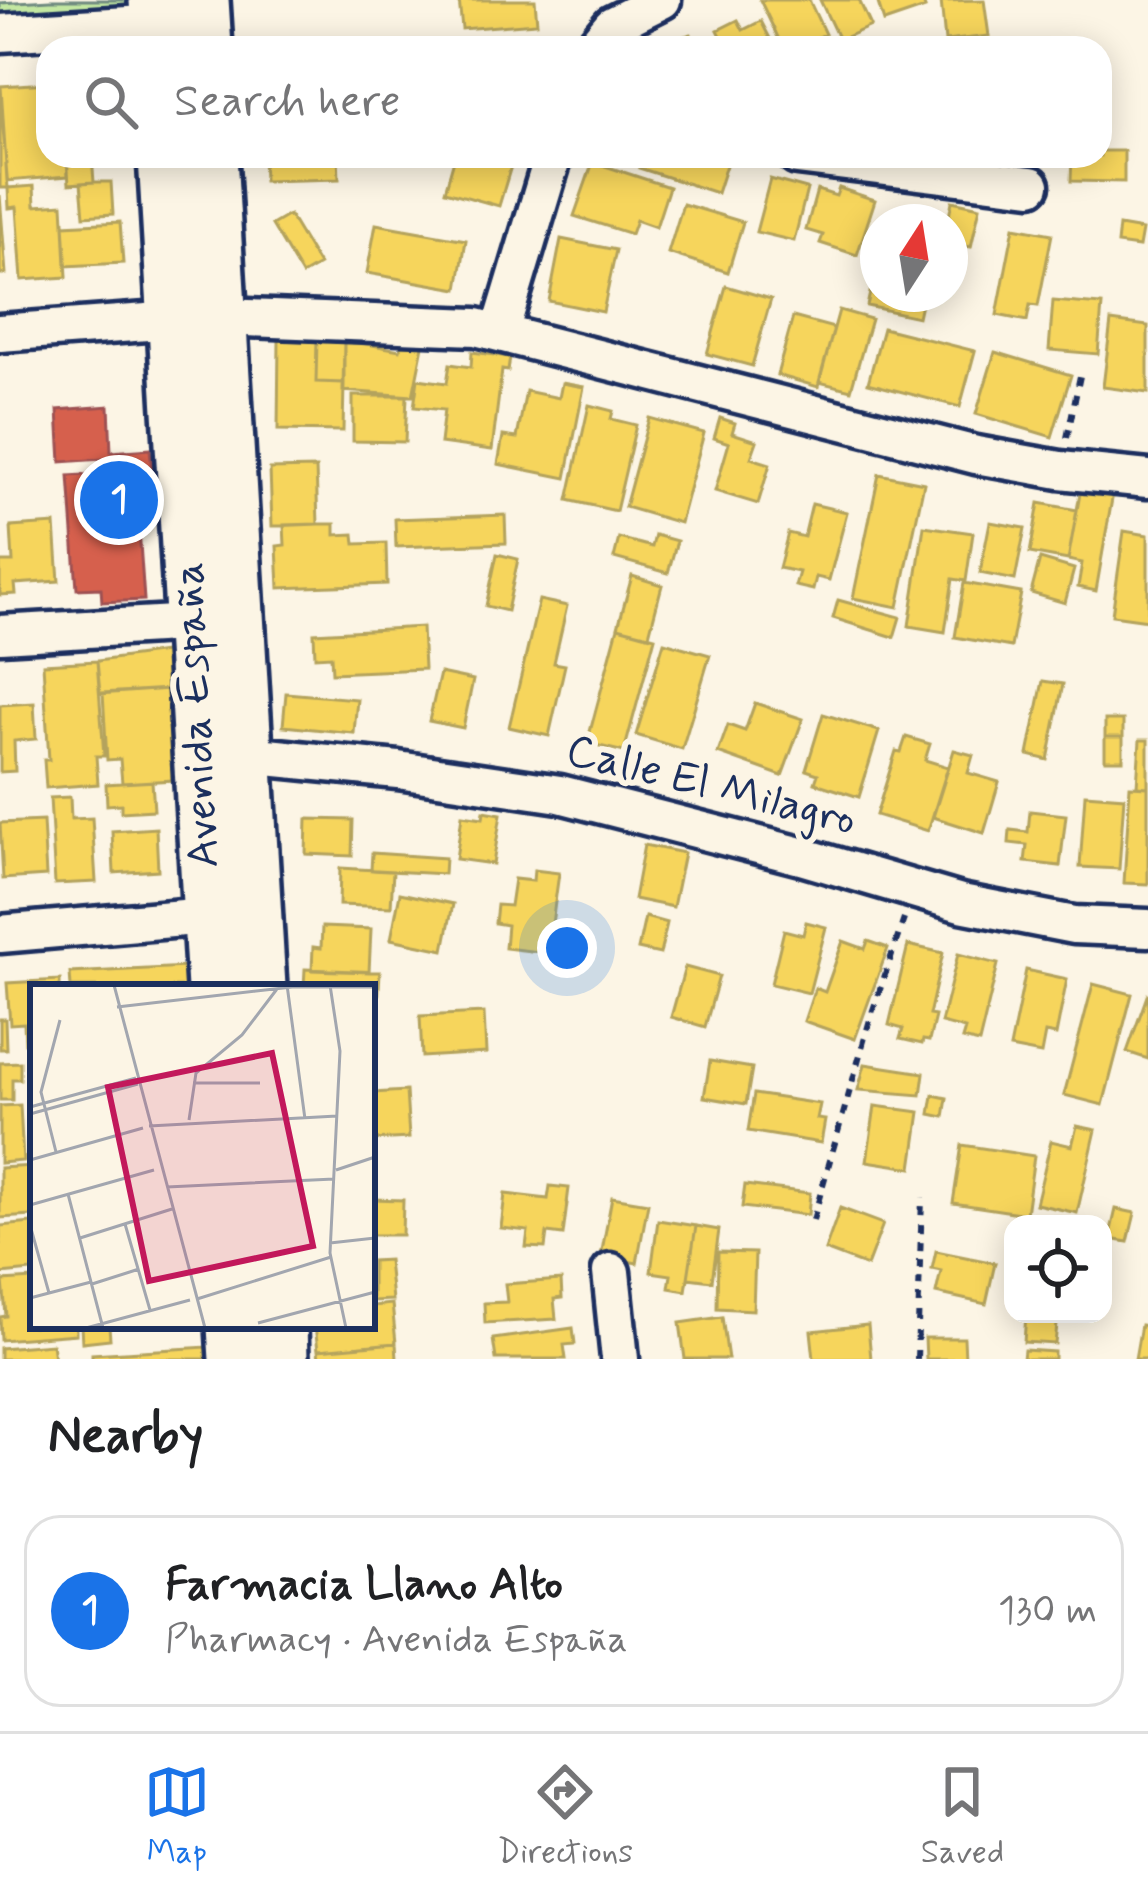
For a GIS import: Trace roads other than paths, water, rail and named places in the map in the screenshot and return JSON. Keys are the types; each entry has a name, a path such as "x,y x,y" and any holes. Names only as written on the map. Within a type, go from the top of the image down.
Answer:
{"main road":[{"name":"Avenida España","path":"166,168 197,319 247,755 232,914 214,984"},
{"name":"Avenida España","path":"211,168 197,319 192,623 232,914 259,984"},
{"path":"233,1329 236,1359"},
{"path":"280,1329 283,1359"}],"street":[{"path":"603,36 612,26 662,0"},
{"path":"0,33 180,23"},
{"path":"500,332 549,168"},
{"path":"894,168 1031,185"},
{"path":"0,333 197,319 427,323 500,332 875,430 1060,470 1148,479"},
{"path":"0,634 192,623"},
{"name":"Calle El Milagro","path":"247,755 398,770 560,794 978,907 1075,925 1148,928"},
{"path":"0,934 232,914"},
{"path":"610,1272 620,1359"}],"place":[{"name":"Farmacia Llano Alto","path":"119,500"}]}
